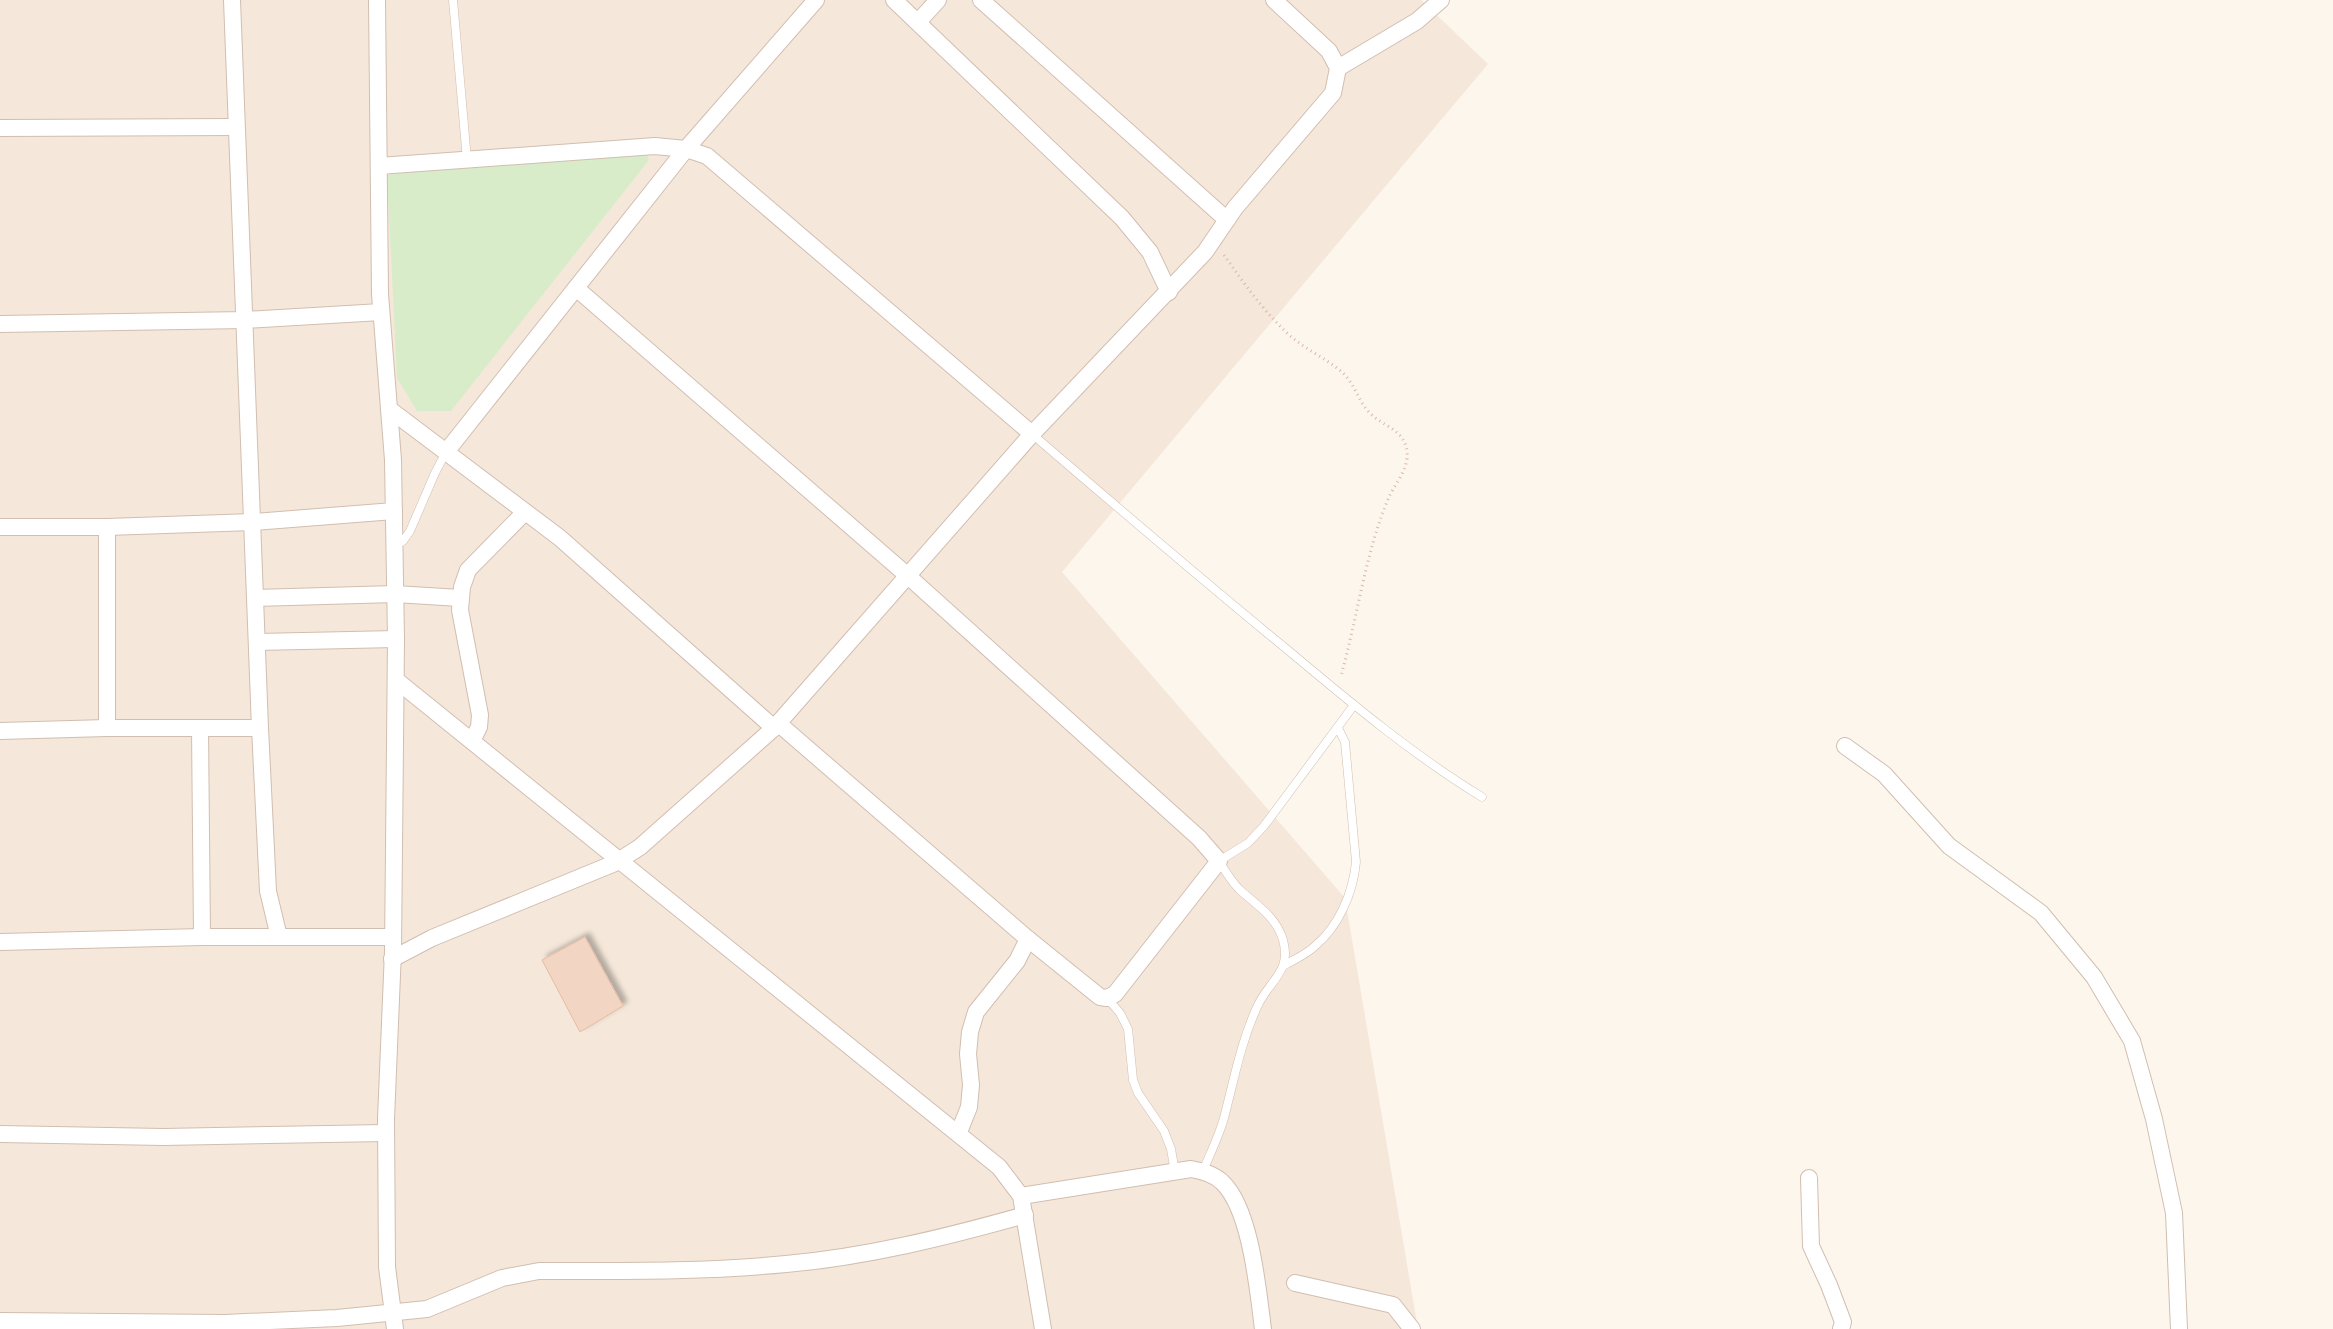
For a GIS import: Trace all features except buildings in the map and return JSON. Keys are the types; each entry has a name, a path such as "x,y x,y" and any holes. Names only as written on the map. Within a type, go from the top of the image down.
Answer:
{"street":[{"path":"232,0 268,891 279,937"},
{"path":"377,0 381,312 393,460 396,639 393,937 386,1134 387,1266 395,1329"},
{"path":"446,452 686,150 816,0"},
{"path":"894,0 1122,218 1150,252 1169,292"},
{"path":"918,22 938,0"},
{"path":"981,0 1227,220"},
{"path":"392,959 432,938 620,860 640,847 777,726 1032,434 1206,252 1235,208 1333,93 1338,68 1329,51 1274,0"},
{"path":"1338,68 1416,21 1441,0"},
{"path":"0,128 236,128"},
{"path":"378,166 655,146 686,150 707,156 1032,434"},
{"path":"389,409 567,545 1028,939 1100,997 1106,998 1115,994 1219,862 1199,838 908,576 576,288"},
{"path":"0,324 245,320 381,312"},
{"path":"0,527 107,527 253,522 394,510"},
{"path":"472,740 479,727 480,715 460,610 460,598 468,570 525,512"},
{"path":"107,527 108,728"},
{"path":"256,598 395,594 460,598"},
{"path":"257,642 396,639"},
{"path":"396,680 959,1132 999,1167 1021,1196 1043,1329"},
{"path":"200,728 202,937"},
{"path":"0,730 260,728"},
{"path":"1845,746 1884,774 1949,846 2041,913 2094,977 2132,1041 2154,1119 2174,1213 2179,1329"},
{"path":"0,942 202,937 393,937"},
{"path":"959,1132 969,1107 971,1085 968,1054 970,1032 976,1012 1017,961 1028,939"},
{"path":"0,1134 163,1137 386,1134"},
{"path":"1021,1196 1191,1169 1203,1171 1214,1176 1226,1186 1241,1215 1253,1259 1263,1329"},
{"path":"1809,1178 1811,1246 1843,1322 1841,1329"},
{"path":"0,1321 225,1324 393,1313 427,1309 496,1280 521,1273 539,1271 671,1271 788,1264 914,1243 1025,1215"},
{"path":"1295,1283 1393,1305 1412,1329"}],"lane":[{"path":"453,0 468,161"},
{"path":"1032,434 1175,558 1354,705 1409,748 1482,797"},
{"path":"394,545 404,541 410,531 446,452"},
{"path":"1285,965 1283,941 1276,924 1256,901 1240,889 1219,862 1248,843 1264,826 1354,705"},
{"path":"1203,1171 1224,1119 1232,1083 1259,1003 1285,965 1316,946 1336,920 1345,906 1354,877 1356,862 1345,742 1338,728"},
{"path":"1106,998 1120,1012 1128,1029 1133,1080 1138,1094 1164,1131 1171,1149 1175,1172"}],"path":[{"path":"1213,241 1254,296 1287,333 1341,372 1351,382 1371,414 1397,431 1405,443 1407,451 1405,467 1389,497 1377,532 1341,674 1334,688"}],"shaded area":[{"path":"0,0 1421,0 1488,64 1062,572 1345,898 1418,1329 0,1329"}],"green space":[{"path":"641,140 649,160 451,411 417,411 397,378 387,175"}]}
